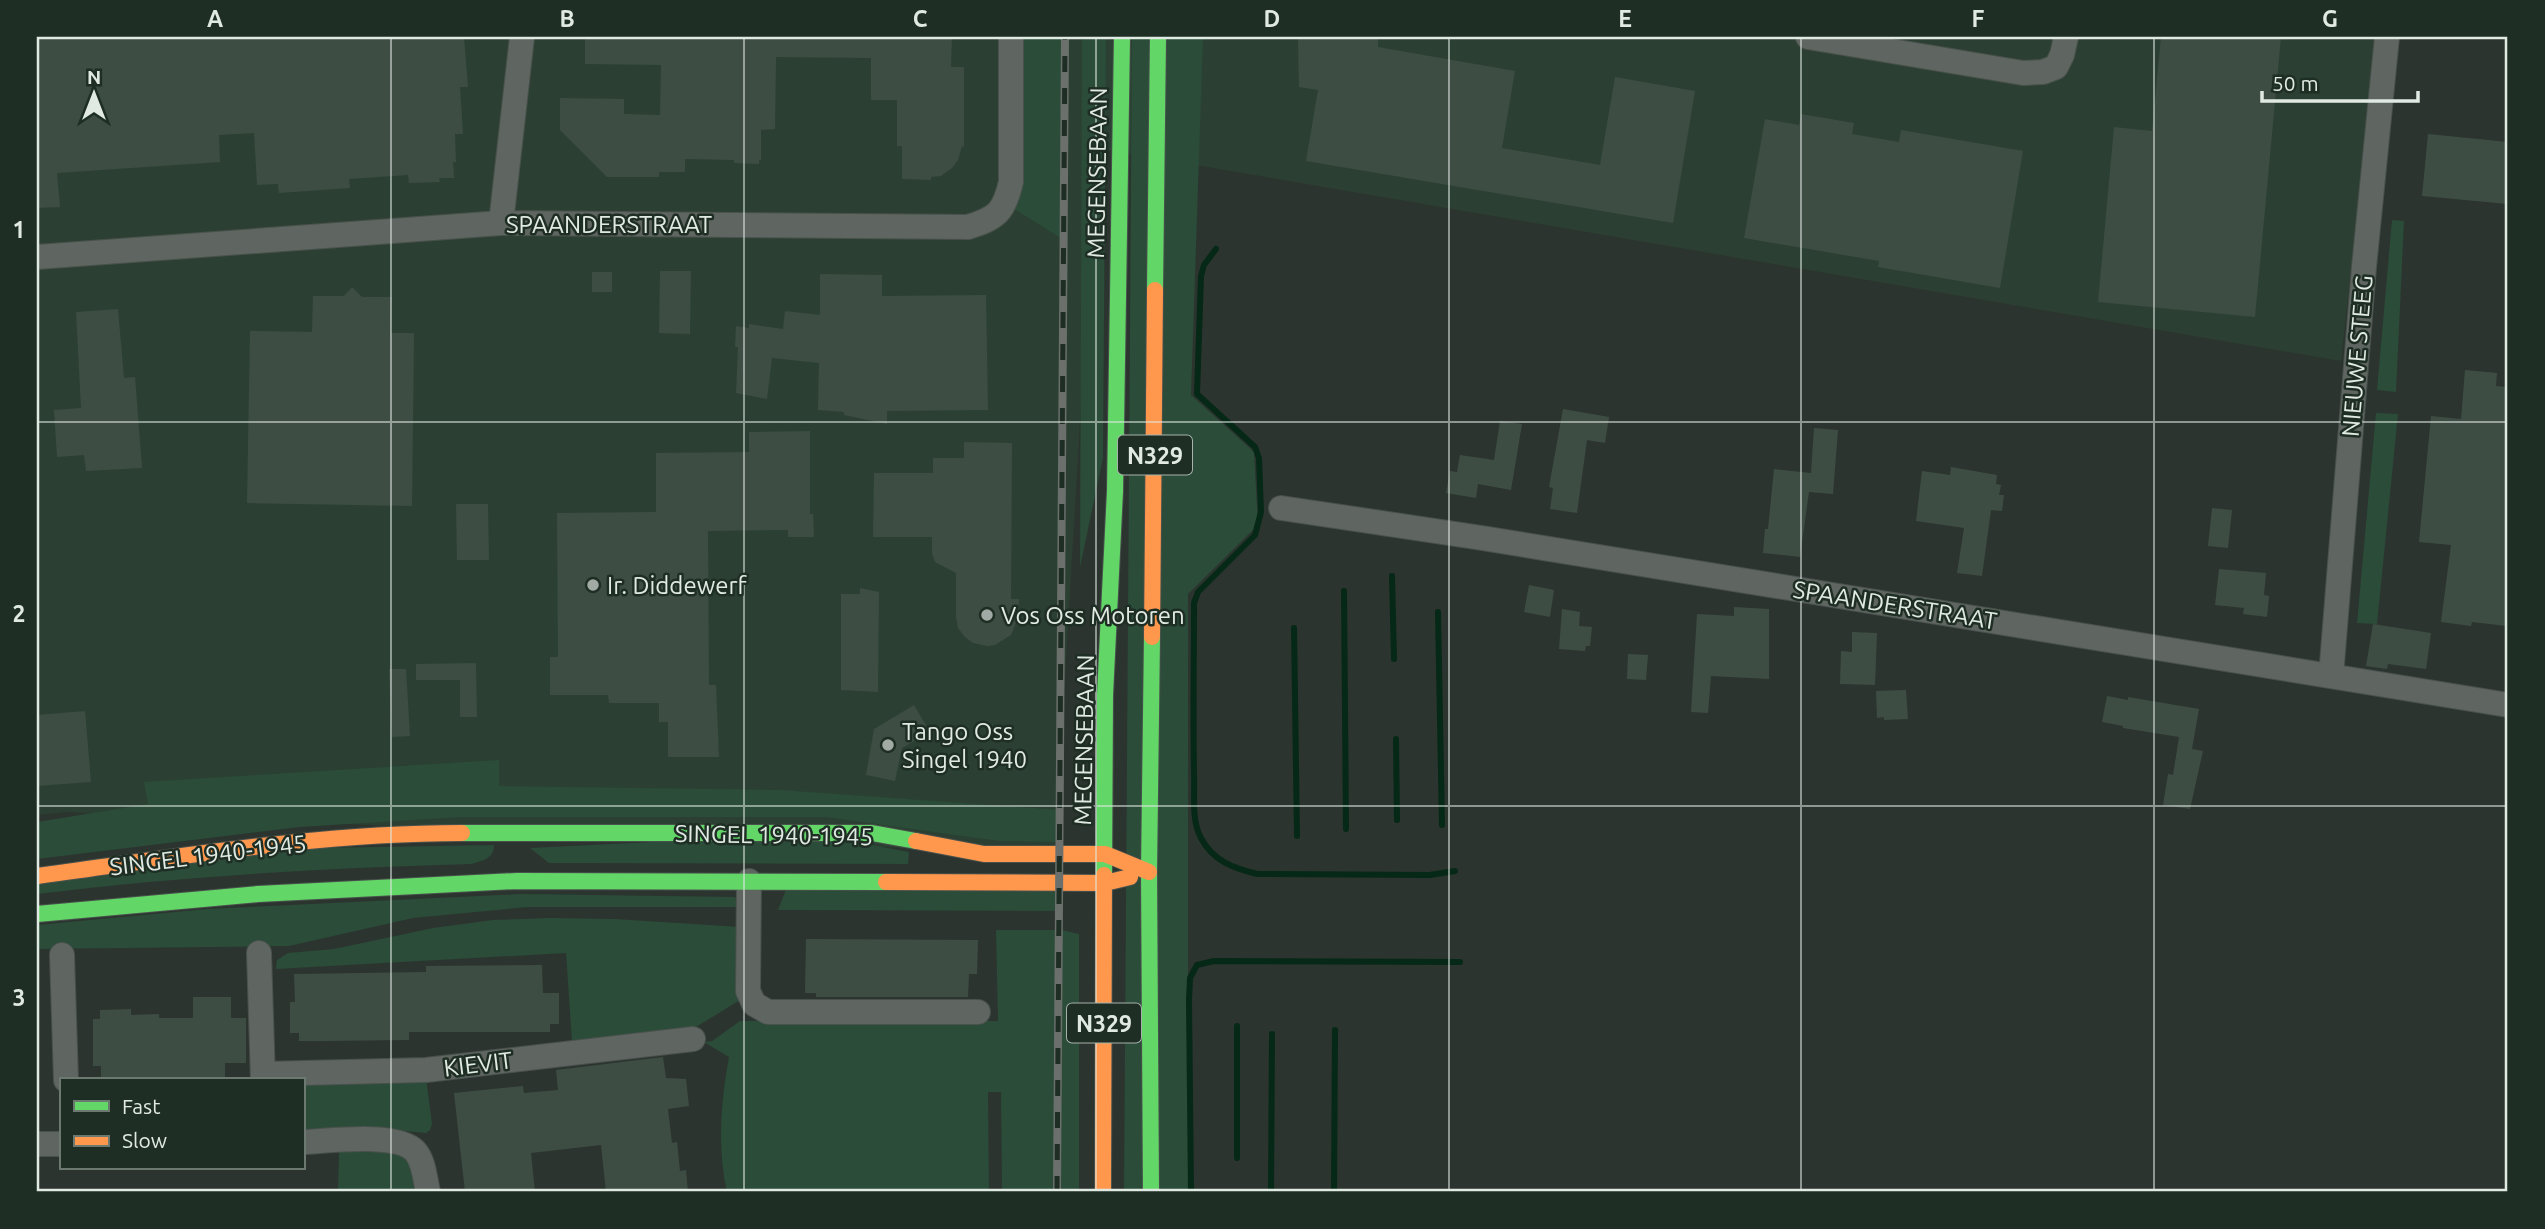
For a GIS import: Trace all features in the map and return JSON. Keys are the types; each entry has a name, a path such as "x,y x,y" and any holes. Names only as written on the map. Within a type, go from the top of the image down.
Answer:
{"main road":[{"name":"MEGENSEBAAN","path":"1103,1192 1105,695 1115,491 1122,37"},
{"name":"N329","path":"1151,1192 1149,872 1158,37"},
{"name":"SINGEL 1940-1945","path":"37,876 218,851 397,833 872,833 984,854 1105,854 1149,872"},
{"name":"SINGEL 1940-1945","path":"37,914 258,894 517,881 1105,883 1149,872"}],"street":[{"path":"501,223 522,37"},
{"name":"SPAANDERSTRAAT","path":"37,257 501,223 968,227 990,220 1006,205 1011,182 1011,37"},
{"path":"1808,37 2023,73 2043,72 2056,67 2063,55 2066,37"},
{"name":"NIEUWE STEEG","path":"2330,676 2364,267 2387,37"},
{"name":"SPAANDERSTRAAT","path":"1281,508 1496,540 2508,705"},
{"name":"SINGEL 1940-1945","path":"749,881 748,991 754,1004 768,1012 978,1012"},
{"name":"KIEVIT","path":"259,953 263,1077 426,1070 692,1039"},
{"path":"62,955 66,1078"},
{"path":"304,1142 389,1139 404,1142 416,1152 422,1163 428,1192"},
{"path":"37,1144 60,1144"}],"shaded area":[{"path":"37,37 2376,37 2341,361 1096,148 1055,847 954,850 67,812 37,815"},
{"path":"1023,37 1064,37 1064,240 1011,207"},
{"path":"1082,37 1106,37 1103,458 1080,567"},
{"path":"1132,37 1203,37 1191,395 1254,452 1258,525 1188,594 1188,1192 1124,1192"},
{"path":"2392,220 2404,221 2396,392 2377,390"},
{"path":"2376,413 2398,414 2377,624 2357,623"},
{"path":"499,760 499,786 780,790 1062,810 1062,842 999,841 826,817 459,817 300,827 37,859 37,822 148,804 144,782"},
{"path":"812,834 909,852 908,864 549,863 530,848"},
{"path":"494,845 490,856 472,864 254,874 37,894 37,881 317,848"},
{"path":"787,887 1062,889 1062,911 778,910"},
{"path":"523,894 735,897 739,907 527,907 413,918 289,946 37,949 37,925 207,909"},
{"path":"615,919 756,928 755,991 691,1030 572,1041 566,953 276,969 277,960 288,953 334,949 433,928 493,920"},
{"path":"996,930 1062,930 1079,934 1079,1192 1002,1192 1001,1092 988,1092 989,1192 727,1192 721,1124 729,1057 704,1042 712,1041 740,1021 998,1021"},
{"path":"426,1078 432,1124 430,1130 426,1133 394,1130 304,1131 304,1080"},
{"path":"417,1144 423,1192 338,1192 339,1152 345,1145"}],"building":[{"path":"37,37 464,37 468,87 460,87 463,134 455,134 454,178 439,178 440,182 409,183 408,175 349,179 350,188 279,193 278,184 257,185 254,133 219,135 220,162 57,173 60,207 37,208"},
{"path":"585,37 952,37 951,67 964,67 964,147 962,146 958,160 952,168 941,176 931,177 931,180 902,179 902,146 897,146 897,100 871,100 871,58 776,57 775,129 761,130 759,164 734,163 734,160 685,159 685,172 659,172 659,177 607,177 560,130 560,98 624,99 624,114 660,115 661,65 585,64"},
{"path":"1298,37 1378,37 1378,47 1515,71 1502,148 1600,165 1615,77 1695,91 1673,223 1306,161 1318,90 1299,87"},
{"path":"2161,37 2281,37 2255,317 2098,302 2114,127 2152,131"},
{"path":"1801,114 1854,123 1852,134 1899,142 1901,130 2023,151 2000,288 1878,267 1879,261 1744,238 1765,119 1799,125"},
{"path":"2428,134 2508,142 2508,204 2422,196"},
{"path":"660,271 691,271 690,334 659,333"},
{"path":"592,272 612,272 612,292 592,292"},
{"path":"820,274 882,275 882,296 986,295 988,410 887,411 887,424 844,415 844,412 818,410 819,363 772,358 767,399 736,393 736,326 749,328 749,324 783,329 785,311 820,315"},
{"path":"352,287 362,297 392,297 391,333 414,333 412,506 247,503 250,331 312,332 313,296 344,296"},
{"path":"118,309 124,378 135,377 142,468 86,471 84,455 57,457 54,410 81,408 76,312"},
{"path":"2465,370 2497,373 2496,386 2508,387 2507,626 2472,622 2471,626 2441,622 2451,545 2419,542 2431,416 2461,419"},
{"path":"1563,409 1609,417 1605,443 1587,440 1577,513 1550,509 1553,488 1549,487"},
{"path":"1500,421 1522,424 1511,490 1478,484 1476,498 1446,493 1450,471 1457,472 1460,455 1494,460"},
{"path":"1814,428 1838,430 1833,494 1809,492 1800,557 1763,553 1774,469 1811,473"},
{"path":"810,431 810,514 813,514 814,537 788,537 788,530 708,531 709,685 716,685 719,757 668,757 668,722 659,722 659,703 609,703 608,695 550,695 550,657 558,657 557,513 656,512 656,453 749,452 749,432"},
{"path":"964,442 1012,443 1011,599 1019,599 1018,618 1011,635 995,645 973,643 958,628 956,573 935,562 932,537 873,537 874,473 933,473 933,458 964,458"},
{"path":"1951,467 1997,475 1996,484 2001,485 1999,495 2004,495 2002,511 1991,510 1982,576 1957,573 1964,528 1916,521 1922,471 1950,475"},
{"path":"456,504 488,504 489,560 457,560"},
{"path":"2212,508 2232,510 2228,548 2208,546"},
{"path":"2219,569 2266,573 2264,595 2269,596 2267,617 2243,614 2244,608 2215,605"},
{"path":"1529,585 1554,590 1550,617 1524,612"},
{"path":"860,588 879,592 878,692 841,690 841,594 860,594"},
{"path":"1734,607 1769,609 1769,679 1711,676 1708,713 1691,712 1697,614 1734,616"},
{"path":"1562,609 1580,612 1579,626 1592,627 1590,646 1586,646 1585,651 1559,649"},
{"path":"2373,624 2431,633 2426,669 2388,664 2387,669 2366,666"},
{"path":"1852,632 1877,633 1875,685 1840,684 1841,651 1852,652"},
{"path":"1628,654 1648,655 1646,680 1627,679"},
{"path":"476,663 477,717 460,717 460,680 416,680 416,664"},
{"path":"389,669 406,669 410,736 392,737"},
{"path":"1906,690 1908,719 1877,718 1876,691"},
{"path":"2107,696 2199,709 2192,749 2203,751 2190,809 2163,805 2168,774 2173,775 2179,737 2102,722"},
{"path":"914,705 930,732 902,748 895,781 866,775 874,729"},
{"path":"85,711 91,782 37,786 37,715"},
{"path":"806,939 978,940 977,974 969,974 968,997 816,997 816,993 805,993"},
{"path":"542,965 543,993 559,993 559,1024 550,1024 550,1032 409,1032 409,1040 323,1041 299,1041 299,1033 290,1033 290,1002 295,1002 294,974 426,972 426,966"},
{"path":"193,997 231,997 231,1018 246,1018 246,1063 225,1063 225,1078 101,1078 101,1066 93,1066 93,1019 100,1019 100,1010 131,1009 131,1015 159,1014 159,1018 193,1018"},
{"path":"663,1057 666,1078 686,1079 689,1106 668,1109 672,1143 677,1142 680,1171 686,1170 688,1192 606,1192 601,1145 531,1153 535,1192 465,1192 454,1093 523,1086 524,1093 558,1090 556,1070"}],"waterway":[{"path":"1216,249 1204,265 1201,276 1197,394 1255,447 1259,458 1261,512 1255,535 1198,592 1194,603 1194,807 1198,831 1206,846 1218,858 1257,874 1430,875 1455,871"},
{"path":"1392,576 1394,659"},
{"path":"1344,591 1346,829"},
{"path":"1438,612 1442,825"},
{"path":"1294,628 1297,836"},
{"path":"1396,739 1397,820"},
{"path":"1191,1192 1189,1000 1190,978 1197,965 1214,961 1460,962"},
{"path":"1237,1026 1237,1158"},
{"path":"1334,1192 1335,1030"},
{"path":"1271,1192 1272,1034"}],"railway":[{"path":"1057,1192 1065,37"}],"traffic: fast":[{"path":"1104,875 1105,695 1115,491 1122,37"},
{"path":"1155,290 1158,37"},
{"path":"1151,1192 1149,872 1152,637"},
{"path":"462,833 872,833 916,841"},
{"path":"37,914 258,894 517,881 886,882"}],"traffic: slow":[{"path":"1152,637 1155,290"},
{"path":"37,876 302,842 462,833"},
{"path":"916,841 984,854 1105,854 1149,872"},
{"path":"1103,1192 1104,875"},
{"path":"886,882 1105,883 1130,877"}],"place":[{"name":"Ir. Diddewerf","path":"593,585"},
{"name":"Vos Oss Motoren","path":"987,615"},
{"name":"Tango Oss Singel 1940","path":"888,745"}]}
